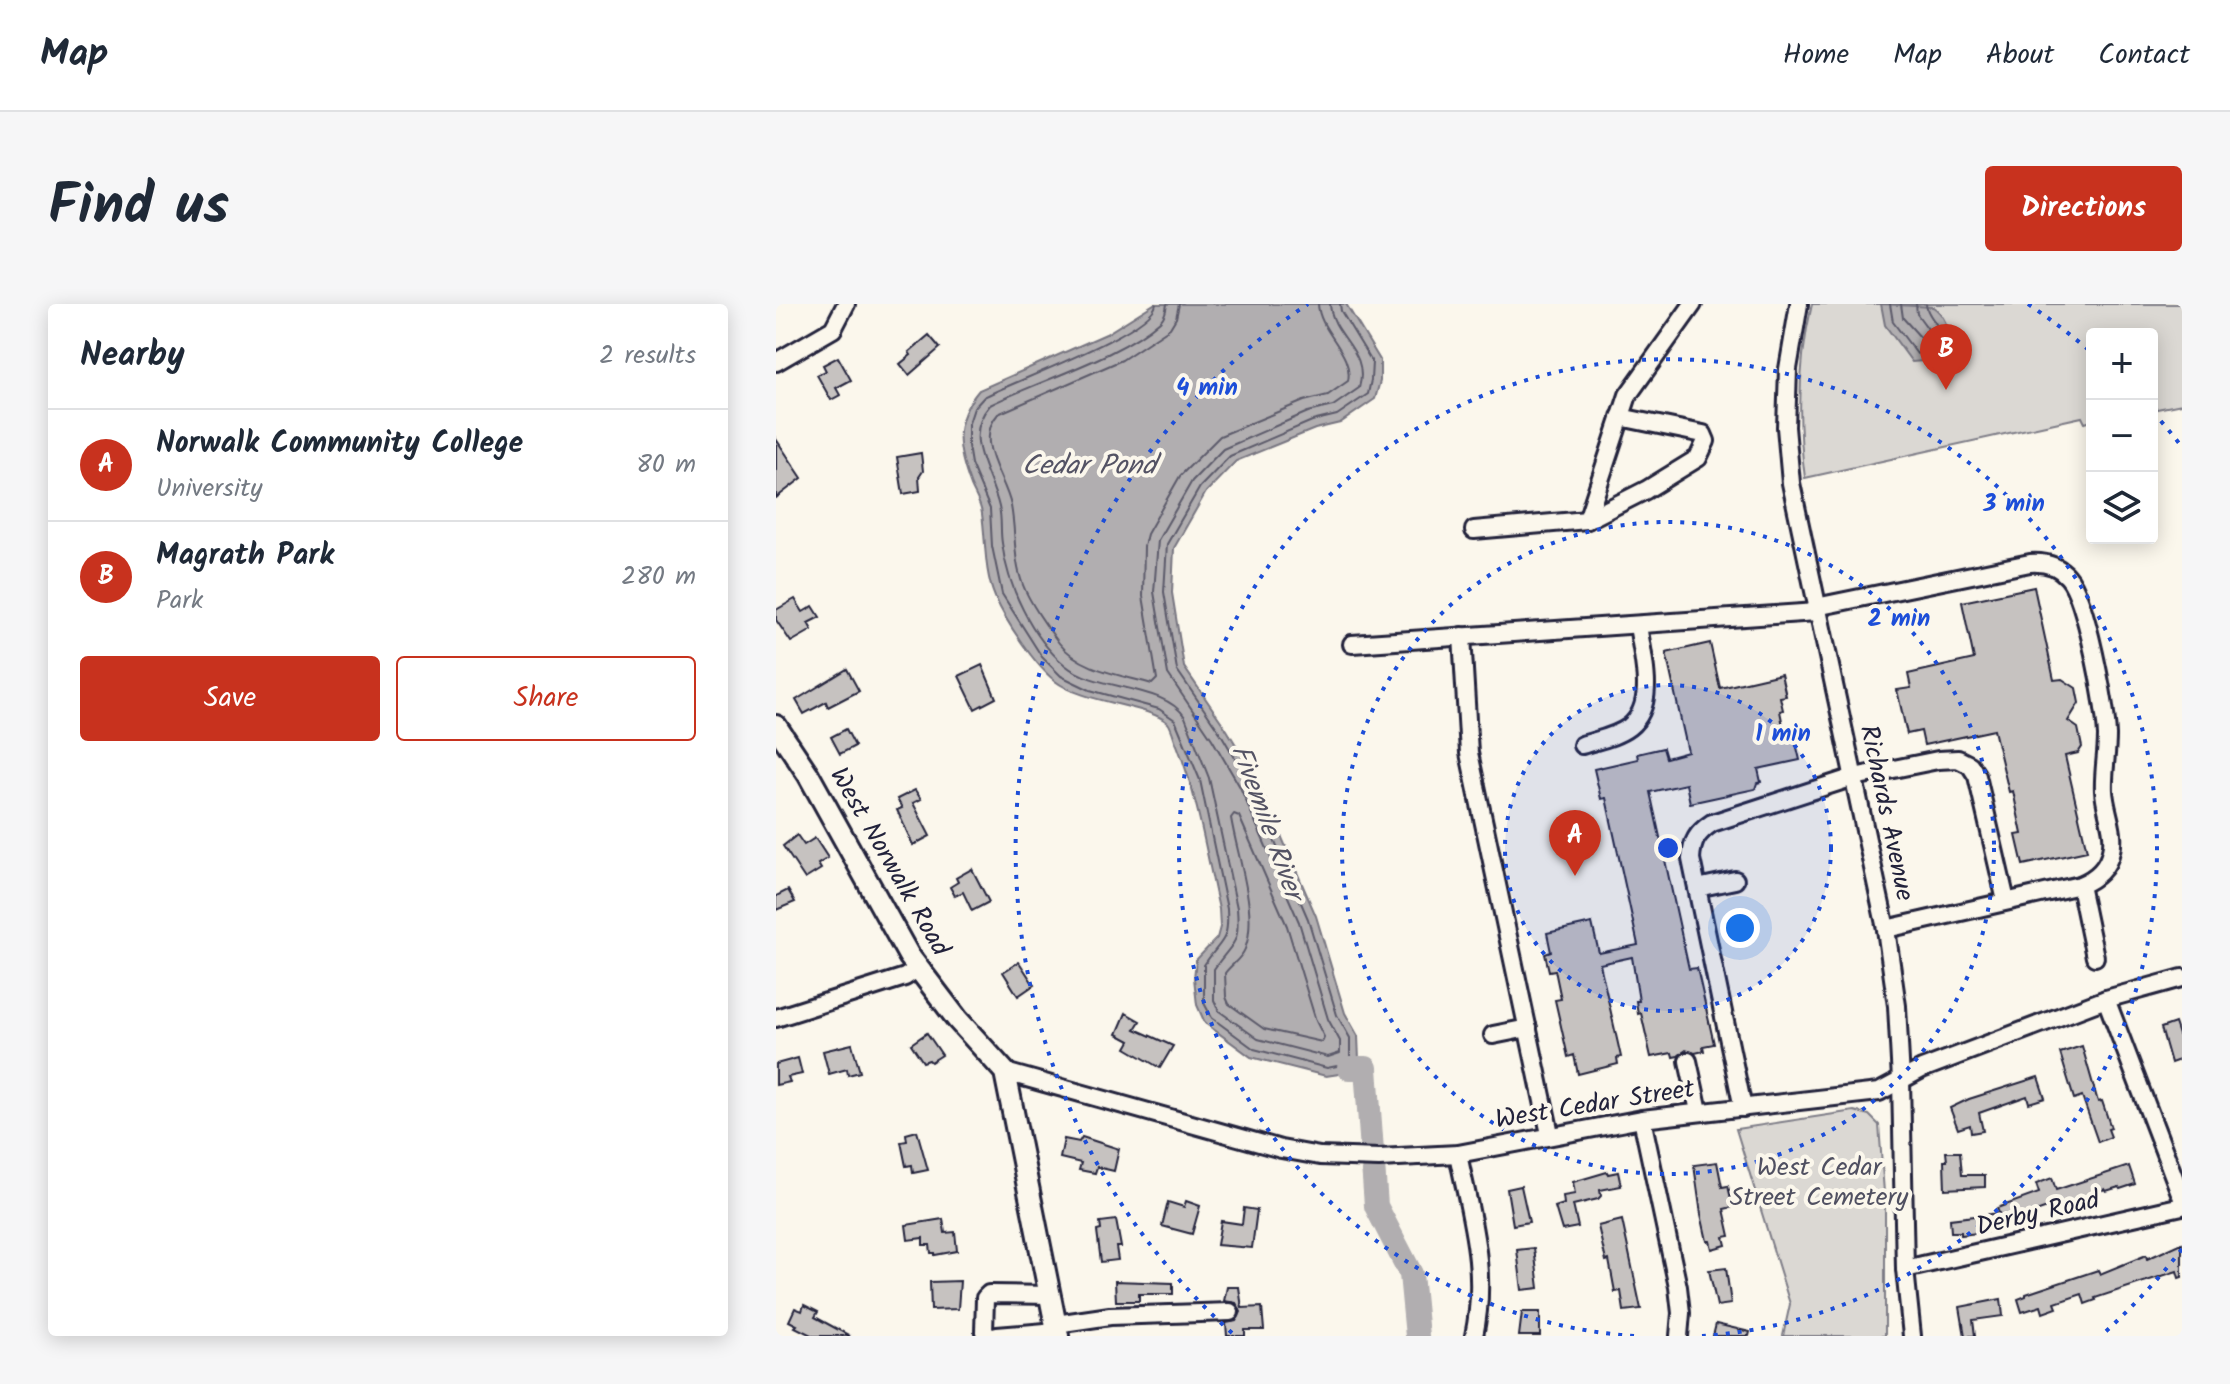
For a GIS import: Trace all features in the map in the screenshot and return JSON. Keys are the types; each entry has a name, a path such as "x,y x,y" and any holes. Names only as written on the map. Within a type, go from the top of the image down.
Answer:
{"main road":[{"name":"West Norwalk Road","path":"776,726 808,774 918,968 957,1019 1005,1072"},
{"path":"1005,1072 1057,1330"}],"street":[{"path":"776,362 833,329 846,304"},
{"path":"1587,520 1628,395 1693,304"},
{"name":"Richards Avenue","path":"1799,304 1788,369 1786,427 1791,483 1886,929 1897,1006 1905,1269 1912,1336"},
{"path":"1474,530 1587,520 1646,490 1698,458 1706,441 1703,434 1620,417"},
{"path":"1352,644 1816,610 2030,563 2053,565 2071,580 2081,604 2104,710 2107,737 2104,790 2113,840 2111,854 2101,872 2080,885 1886,929"},
{"path":"1582,745 1625,729 1640,713 1645,691 1638,625"},
{"path":"1462,636 1469,753 1550,1134"},
{"path":"1743,1108 1691,859 1692,844 1699,831 1712,823 1854,777 1943,759 1958,759 1970,765 1977,776 2006,901"},
{"path":"1697,888 1735,880"},
{"path":"2080,885 2095,957"},
{"path":"776,1018 905,977 918,968"},
{"name":"West Cedar Street","path":"1005,1072 1281,1149 1320,1156 1379,1158 1458,1154 1550,1134 1642,1119 1879,1092 1922,1069 2106,999 2182,978"},
{"path":"2106,999 2182,1198"},
{"path":"1493,1035 1528,1028"},
{"path":"1688,1061 1699,1111"},
{"path":"1642,1119 1678,1287 1681,1313 1679,1336"},
{"path":"1458,1154 1480,1267 1480,1299 1474,1336"},
{"name":"Derby Road","path":"1905,1269 2182,1206"},
{"path":"989,1336 984,1332 985,1298 989,1294 1050,1295"},
{"path":"997,1336 1057,1330 1110,1316 1230,1312"}],"green space":[{"path":"1812,304 2182,304 2182,404 2158,409 2158,328 2086,328 2086,423 2082,417 1805,478 1800,391"},
{"name":"West Cedar Street Cemetery","path":"1854,1111 1869,1115 1879,1125 1885,1206 1885,1336 1783,1336 1790,1304 1736,1129"}],"water":[{"name":"Cedar Pond","path":"1154,304 1346,304 1380,360 1380,381 1375,399 1340,423 1315,429 1236,461 1206,492 1174,548 1172,593 1184,667 1256,778 1316,916 1345,1013 1358,1036 1359,1060 1339,1074 1326,1076 1251,1057 1205,1023 1197,1005 1196,960 1217,938 1219,909 1197,806 1171,728 1159,717 1147,712 1082,694 1055,681 1013,630 995,597 989,577 981,510 960,448 961,425 970,402 979,390 1106,334"},
{"path":"1881,304 1933,307 1944,319 1948,335 1923,361 1912,362 1885,325"}],"building":[{"path":"929,335 940,348 909,375 900,364"},
{"path":"838,357 851,380 836,388 840,395 831,400 817,375 826,371 823,365"},
{"path":"776,439 802,478 776,498"},
{"path":"921,453 923,471 919,477 920,491 903,494 897,457"},
{"path":"2034,587 2054,680 2062,679 2076,688 2079,703 2068,721 2078,728 2082,747 2078,753 2065,756 2087,851 2023,865 2016,835 2022,834 2013,791 2009,792 1994,730 1924,745 1921,731 1907,734 1897,690 1911,688 1908,674 1974,659 1962,602"},
{"path":"795,599 803,612 813,606 820,617 808,623 812,630 791,642 776,620 776,610"},
{"path":"1710,643 1720,688 1781,674 1786,696 1780,697 1783,710 1780,711 1786,741 1795,739 1800,760 1758,769 1761,782 1755,789 1690,803 1686,784 1650,792 1689,969 1697,968 1714,1044 1703,1046 1704,1051 1695,1053 1686,1050 1673,1057 1672,1053 1651,1057 1641,1013 1638,1014 1632,957 1600,964 1621,1057 1617,1058 1618,1064 1578,1074 1574,1055 1568,1057 1555,1000 1561,999 1555,970 1549,971 1545,954 1551,952 1547,933 1592,923 1599,953 1638,945 1606,798 1601,799 1594,769 1638,759 1637,754 1663,748 1666,758 1688,752 1666,653"},
{"path":"982,665 996,698 975,709 959,676"},
{"path":"847,669 859,691 828,707 826,702 804,714 796,700"},
{"path":"846,729 855,746 840,754 831,737"},
{"path":"915,790 921,799 913,803 930,836 913,845 897,810 902,808 897,799"},
{"path":"797,835 804,845 815,838 828,858 818,864 821,869 805,879 783,846"},
{"path":"972,869 989,902 972,911 963,892 955,896 950,887 958,882 956,878"},
{"path":"788,890 795,902 776,910 776,896"},
{"path":"1019,962 1034,985 1018,996 1003,972"},
{"path":"1126,1013 1140,1021 1135,1029 1173,1046 1160,1068 1126,1048 1130,1041 1117,1034"},
{"path":"2175,1023 2182,1044 2182,1059 2171,1063 2161,1028"},
{"path":"927,1033 942,1055 931,1062 923,1062 911,1044"},
{"path":"852,1044 860,1072 848,1075 847,1069 829,1074 823,1051"},
{"path":"2082,1046 2098,1102 2102,1101 2111,1128 2108,1129 2111,1137 2098,1142 2082,1096 2074,1099 2060,1053"},
{"path":"798,1058 802,1074 788,1077 790,1082 776,1085 776,1064"},
{"path":"2038,1077 2045,1098 2029,1103 2027,1096 1979,1113 1983,1131 1971,1133 1970,1125 1958,1129 1950,1108"},
{"path":"917,1131 928,1170 913,1173 912,1165 906,1166 901,1142 907,1141 906,1134"},
{"path":"1082,1137 1119,1149 1114,1171 1097,1167 1095,1173 1079,1170 1081,1163 1060,1158 1064,1139 1079,1142"},
{"path":"1946,1152 1960,1152 1962,1175 1985,1175 1985,1187 1945,1189"},
{"path":"1717,1162 1722,1187 1728,1186 1733,1207 1724,1209 1730,1236 1724,1237 1726,1245 1712,1249 1701,1214 1694,1165"},
{"path":"2129,1166 2135,1184 2120,1189 2105,1189 2054,1208 1985,1226 1986,1232 1961,1235 1961,1232 1951,1232 1950,1219 1999,1213 1997,1208 2039,1193 2036,1184 2052,1178 2056,1190"},
{"path":"1618,1172 1621,1186 1600,1190 1598,1199 1573,1205 1578,1227 1562,1230 1555,1207 1564,1204 1563,1196 1575,1194 1573,1182"},
{"path":"1521,1186 1529,1222 1513,1225 1507,1189"},
{"path":"1186,1201 1200,1206 1192,1234 1162,1226 1168,1202 1184,1207"},
{"path":"1244,1208 1257,1210 1252,1248 1217,1245 1221,1221 1242,1224"},
{"path":"943,1219 945,1233 955,1232 957,1251 935,1255 931,1253 930,1245 923,1245 923,1238 908,1240 906,1225"},
{"path":"1116,1220 1121,1247 1116,1247 1118,1260 1101,1262 1097,1231 1101,1230 1100,1222"},
{"path":"1622,1220 1641,1309 1624,1311 1621,1291 1615,1292 1598,1226"},
{"path":"2182,1243 2182,1277 2179,1278 2177,1271 2085,1304 2082,1294 2055,1303 2057,1308 2043,1313 2041,1306 2022,1312 2018,1299 2026,1294 2098,1270 2100,1274 2146,1255 2147,1259"},
{"path":"1534,1248 1539,1288 1522,1290 1517,1250"},
{"path":"1726,1268 1731,1304 1717,1306 1709,1270"},
{"path":"960,1281 958,1309 931,1310 930,1282"},
{"path":"1115,1281 1173,1283 1173,1294 1139,1294 1139,1301 1116,1301"},
{"path":"1227,1287 1239,1287 1242,1308 1262,1307 1264,1330 1245,1330 1245,1336 1227,1336 1226,1323 1236,1321 1241,1312 1236,1303 1224,1301"},
{"path":"2001,1299 2003,1316 1973,1320 1975,1336 1965,1336 1960,1307"},
{"path":"804,1305 818,1312 815,1317 850,1336 813,1336 795,1327 797,1325 789,1321 795,1308 802,1311"},
{"path":"1522,1312 1540,1312 1540,1336 1519,1336"},
{"path":"1716,1324 1750,1332 1749,1336 1713,1336"}],"waterway":[{"name":"Fivemile River","path":"1349,1068 1366,1068 1376,1206 1411,1274 1417,1336"}],"place":[{"name":"Magrath Park","path":"1946,390"},
{"name":"Norwalk Community College","path":"1575,876"}]}
